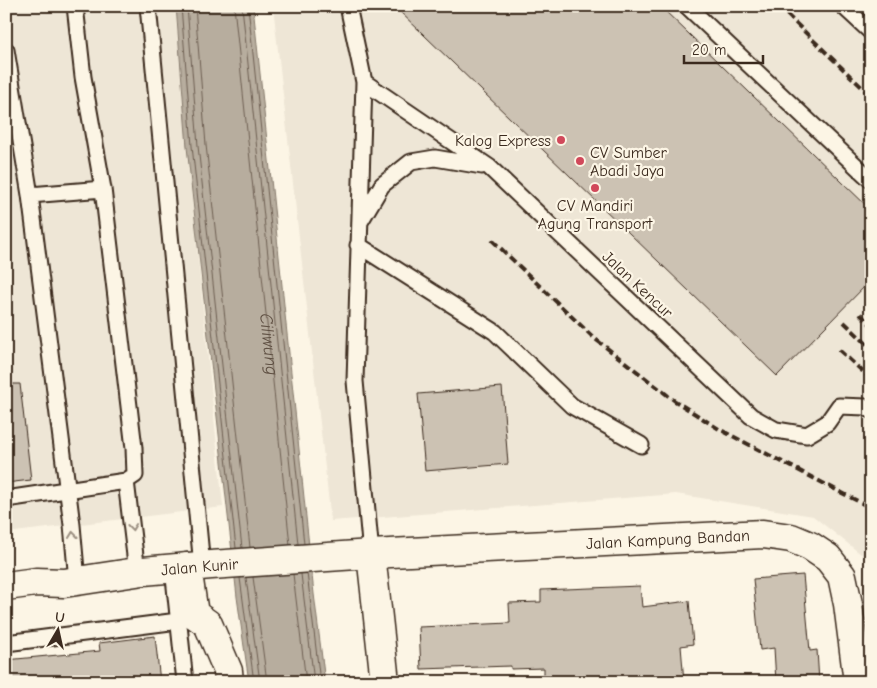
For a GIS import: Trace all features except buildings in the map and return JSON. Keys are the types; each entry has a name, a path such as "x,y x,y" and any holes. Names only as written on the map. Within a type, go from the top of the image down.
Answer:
{"street":[{"name":"Jalan Kampung Bandan","path":"335,556 763,534 791,538 810,546 828,558 842,576 848,604 858,682"},
{"path":"371,554 384,682"},
{"name":"Jalan Kunir","path":"6,596 44,590 71,582 137,572 335,556"},
{"path":"193,566 186,618 208,624 228,671 230,682"},
{"name":"Jalan Kunir","path":"6,586 36,582 71,582"}],"lane":[{"path":"6,499 126,481 135,475 134,448 102,190 75,6"},
{"path":"148,6 193,566"},
{"path":"348,6 364,82 355,380 371,554"},
{"path":"687,6 871,180"},
{"path":"843,6 871,32"},
{"path":"6,50 30,195 66,489 71,582"},
{"name":"Jalan Kencur","path":"364,82 489,167 750,416 776,430 807,435 828,422 839,406 866,407 871,410"},
{"path":"359,224 382,185 411,162 435,158 489,167"},
{"path":"30,195 102,190"},
{"path":"358,245 496,332 572,406 641,445"},
{"path":"126,481 137,572"},
{"path":"6,643 186,618 185,682"}],"shaded area":[{"path":"6,6 176,6 187,147 223,507 6,533"},
{"path":"273,6 871,6 871,562 813,516 676,494 331,521"}],"water":[{"name":"Ciliwung","path":"176,6 253,6 314,594 325,682 249,682 237,597 187,147"}],"railway":[{"path":"778,6 871,96"},
{"path":"492,240 594,338 675,401 719,429 871,508"},
{"path":"860,314 871,325"},
{"path":"844,322 871,348"},
{"path":"839,350 871,379"}],"place":[{"name":"Kalog Express","path":"561,140"},
{"name":"CV Sumber Abadi Jaya","path":"580,161"},
{"name":"CV Mandiri Agung Transport","path":"595,188"}]}
